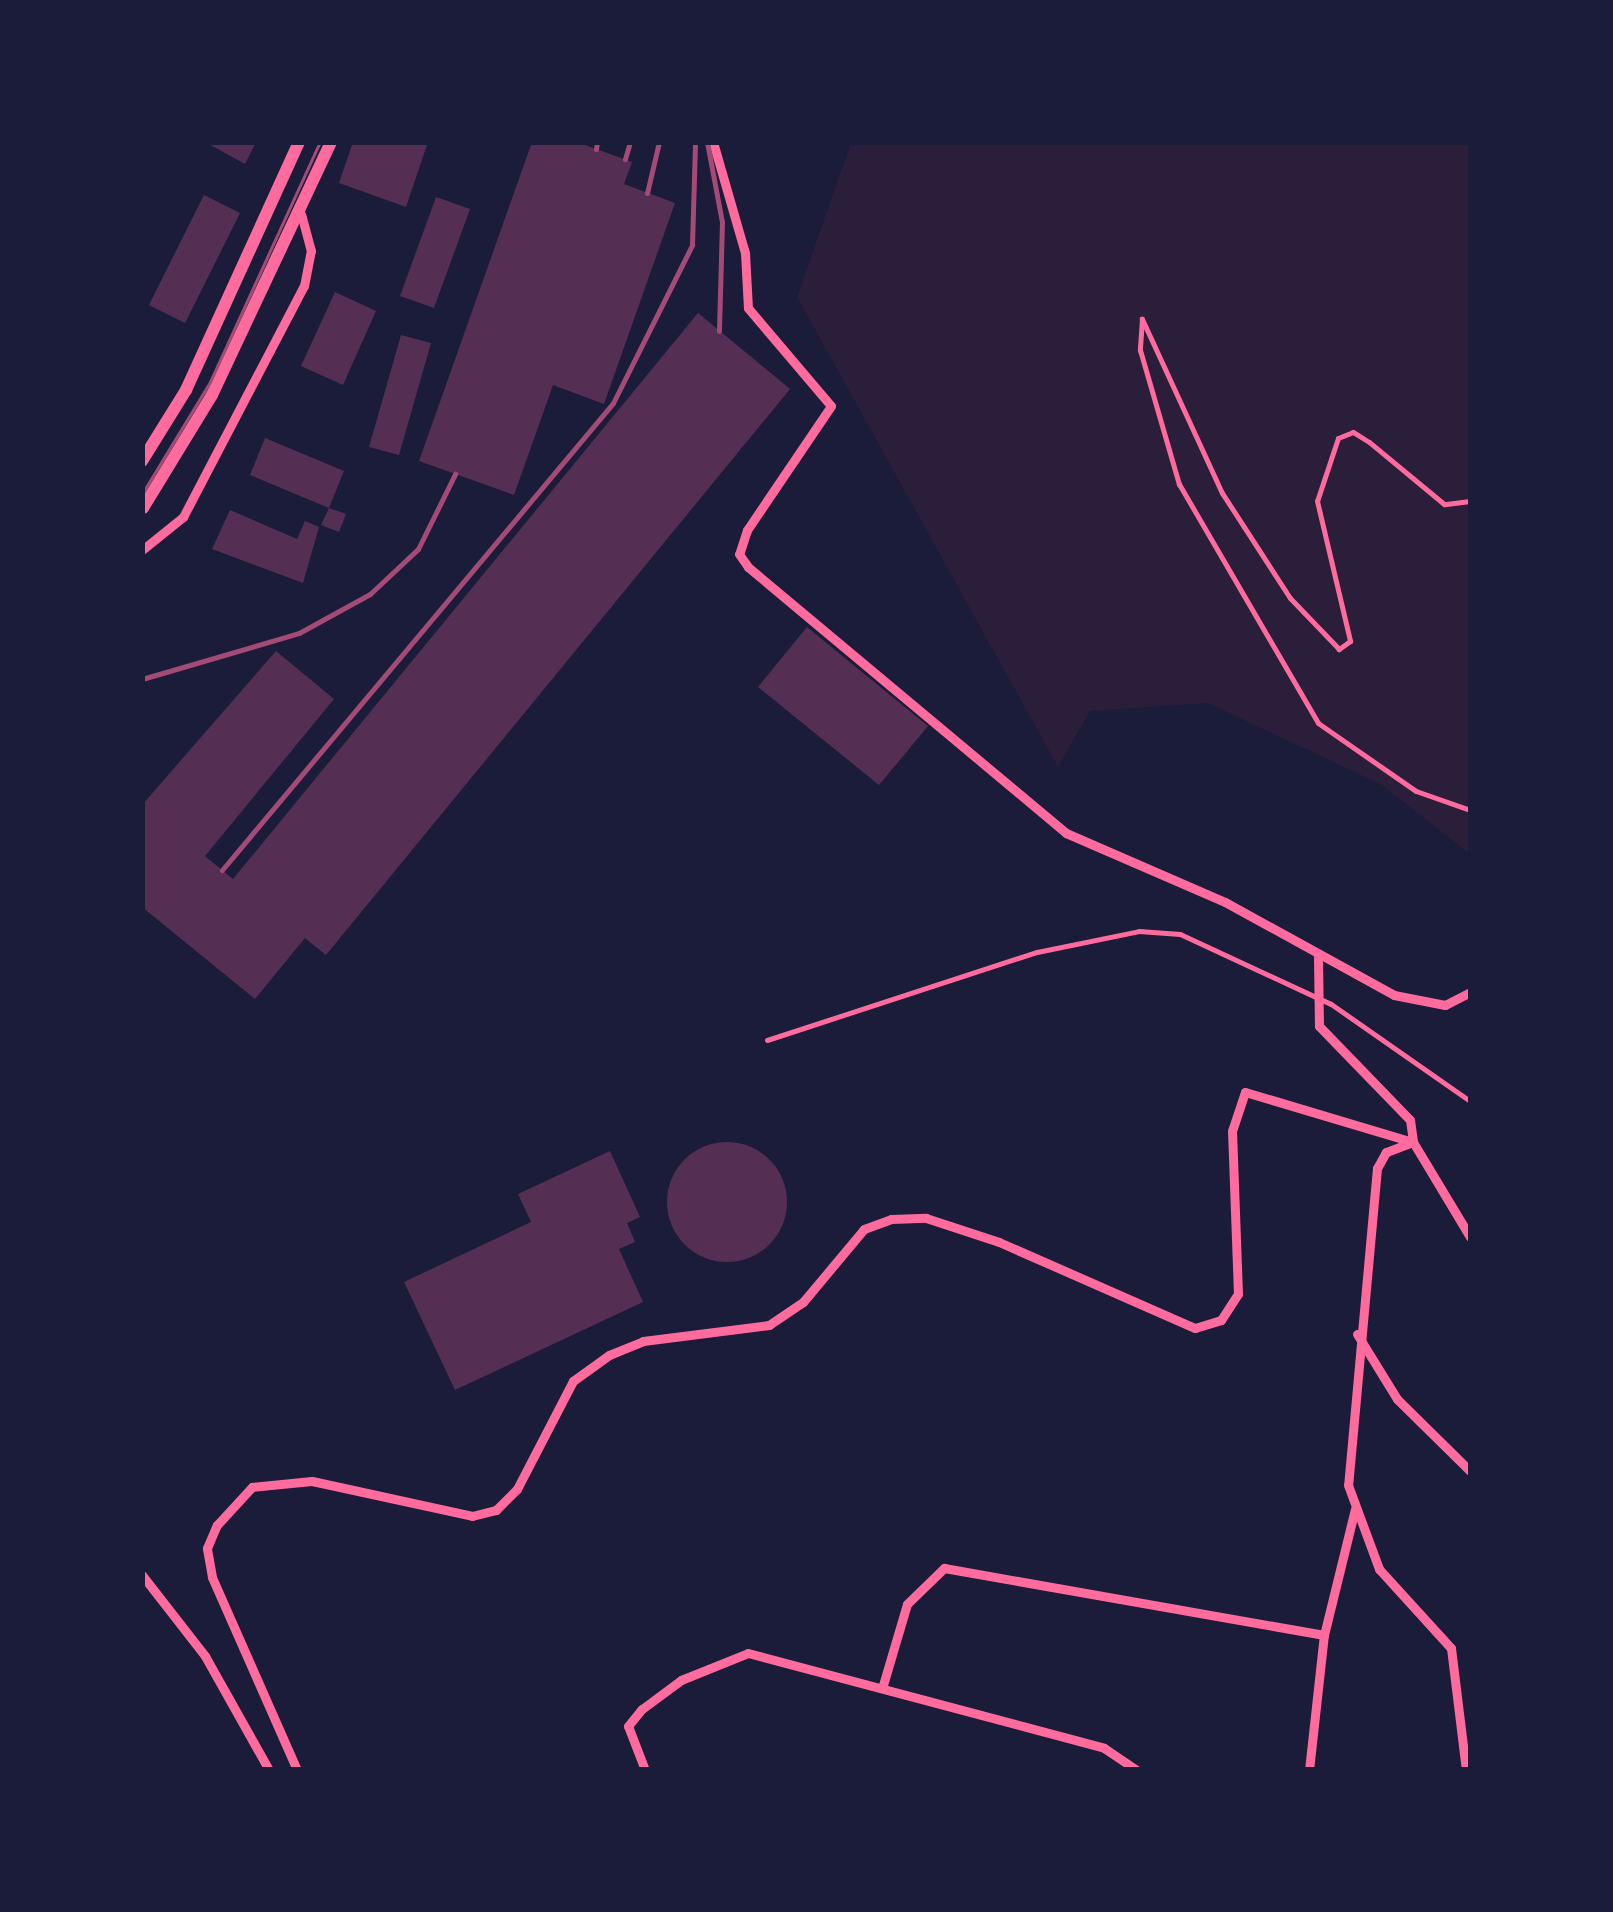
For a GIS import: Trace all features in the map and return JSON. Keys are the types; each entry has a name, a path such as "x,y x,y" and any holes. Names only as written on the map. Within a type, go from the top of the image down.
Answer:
{"main road":[{"path":"142,461 186,390 299,142"},
{"path":"143,508 212,395 332,142"}],"street":[{"path":"713,142 744,254 748,308 831,406 747,530 739,554 748,567 1066,833 1225,902 1394,995 1445,1005 1470,992"},
{"path":"142,550 183,517 297,300 311,251 301,214"},
{"path":"1318,956 1318,1016 1330,1043 1410,1120 1412,1142 1470,1237"},
{"path":"297,1770 212,1578 207,1548 216,1525 252,1487 328,1482 472,1516 496,1510 585,1372 643,1341 769,1325 802,1302 864,1229 892,1219 926,1218 999,1242 1195,1328 1221,1320 1238,1294 1232,1132 1245,1092 1412,1142"},
{"path":"1412,1142 1386,1152 1377,1168 1347,1434 1355,1509 1379,1569 1452,1648 1466,1770"},
{"path":"1356,1331 1397,1399 1470,1471"},
{"path":"1310,1770 1324,1635 1355,1509"},
{"path":"884,1685 906,1604 944,1568 1324,1635"},
{"path":"142,1575 204,1656 269,1770"},
{"path":"645,1770 628,1726 724,1658 778,1656 1104,1748 1137,1770"}],"lane":[{"path":"1470,501 1444,504 1353,432 1338,438 1317,501 1350,641 1339,649 1290,598 1222,492 1142,319 1140,350 1179,484 1318,724 1416,791 1470,810"},
{"path":"767,1040 1037,952 1139,930 1180,934 1331,1004 1470,1101"}],"shaded area":[{"path":"851,143 1470,143 1470,854 1382,785 1208,703 1090,711 1058,767 797,297"}],"building":[{"path":"205,142 256,142 245,164"},
{"path":"353,142 428,142 406,207 339,183"},
{"path":"532,142 577,142 632,162 624,184 675,203 604,404 553,385 514,495 419,461"},
{"path":"204,195 240,213 185,323 149,305"},
{"path":"436,197 470,209 434,308 400,296"},
{"path":"335,292 376,311 343,385 301,366"},
{"path":"698,313 790,389 326,955 305,938 255,999 142,907 142,805 276,651 334,699 205,856 233,879"},
{"path":"401,335 431,343 399,455 369,447"},
{"path":"265,438 344,471 329,508 250,475"},
{"path":"329,508 346,514 339,532 321,525"},
{"path":"230,510 297,539 305,521 319,527 303,583 212,549"},
{"path":"807,627 928,726 879,785 758,687"},
{"path":"727,1142 750,1147 769,1160 782,1179 787,1202 782,1225 769,1244 750,1257 727,1262 704,1257 685,1244 672,1225 667,1202 672,1179 685,1160 704,1147"},
{"path":"610,1151 640,1217 627,1223 635,1242 619,1249 643,1302 455,1390 404,1282 531,1222 518,1194"}],"tram line":[{"path":"142,494 210,382 320,142"}],"railway":[{"path":"596,149 597,142"},
{"path":"625,159 630,142"},
{"path":"647,193 659,142"},
{"path":"222,870 613,403 692,245 695,142"},
{"path":"707,142 722,222 719,331"},
{"path":"142,679 299,633 370,594 418,549 455,474"}]}
